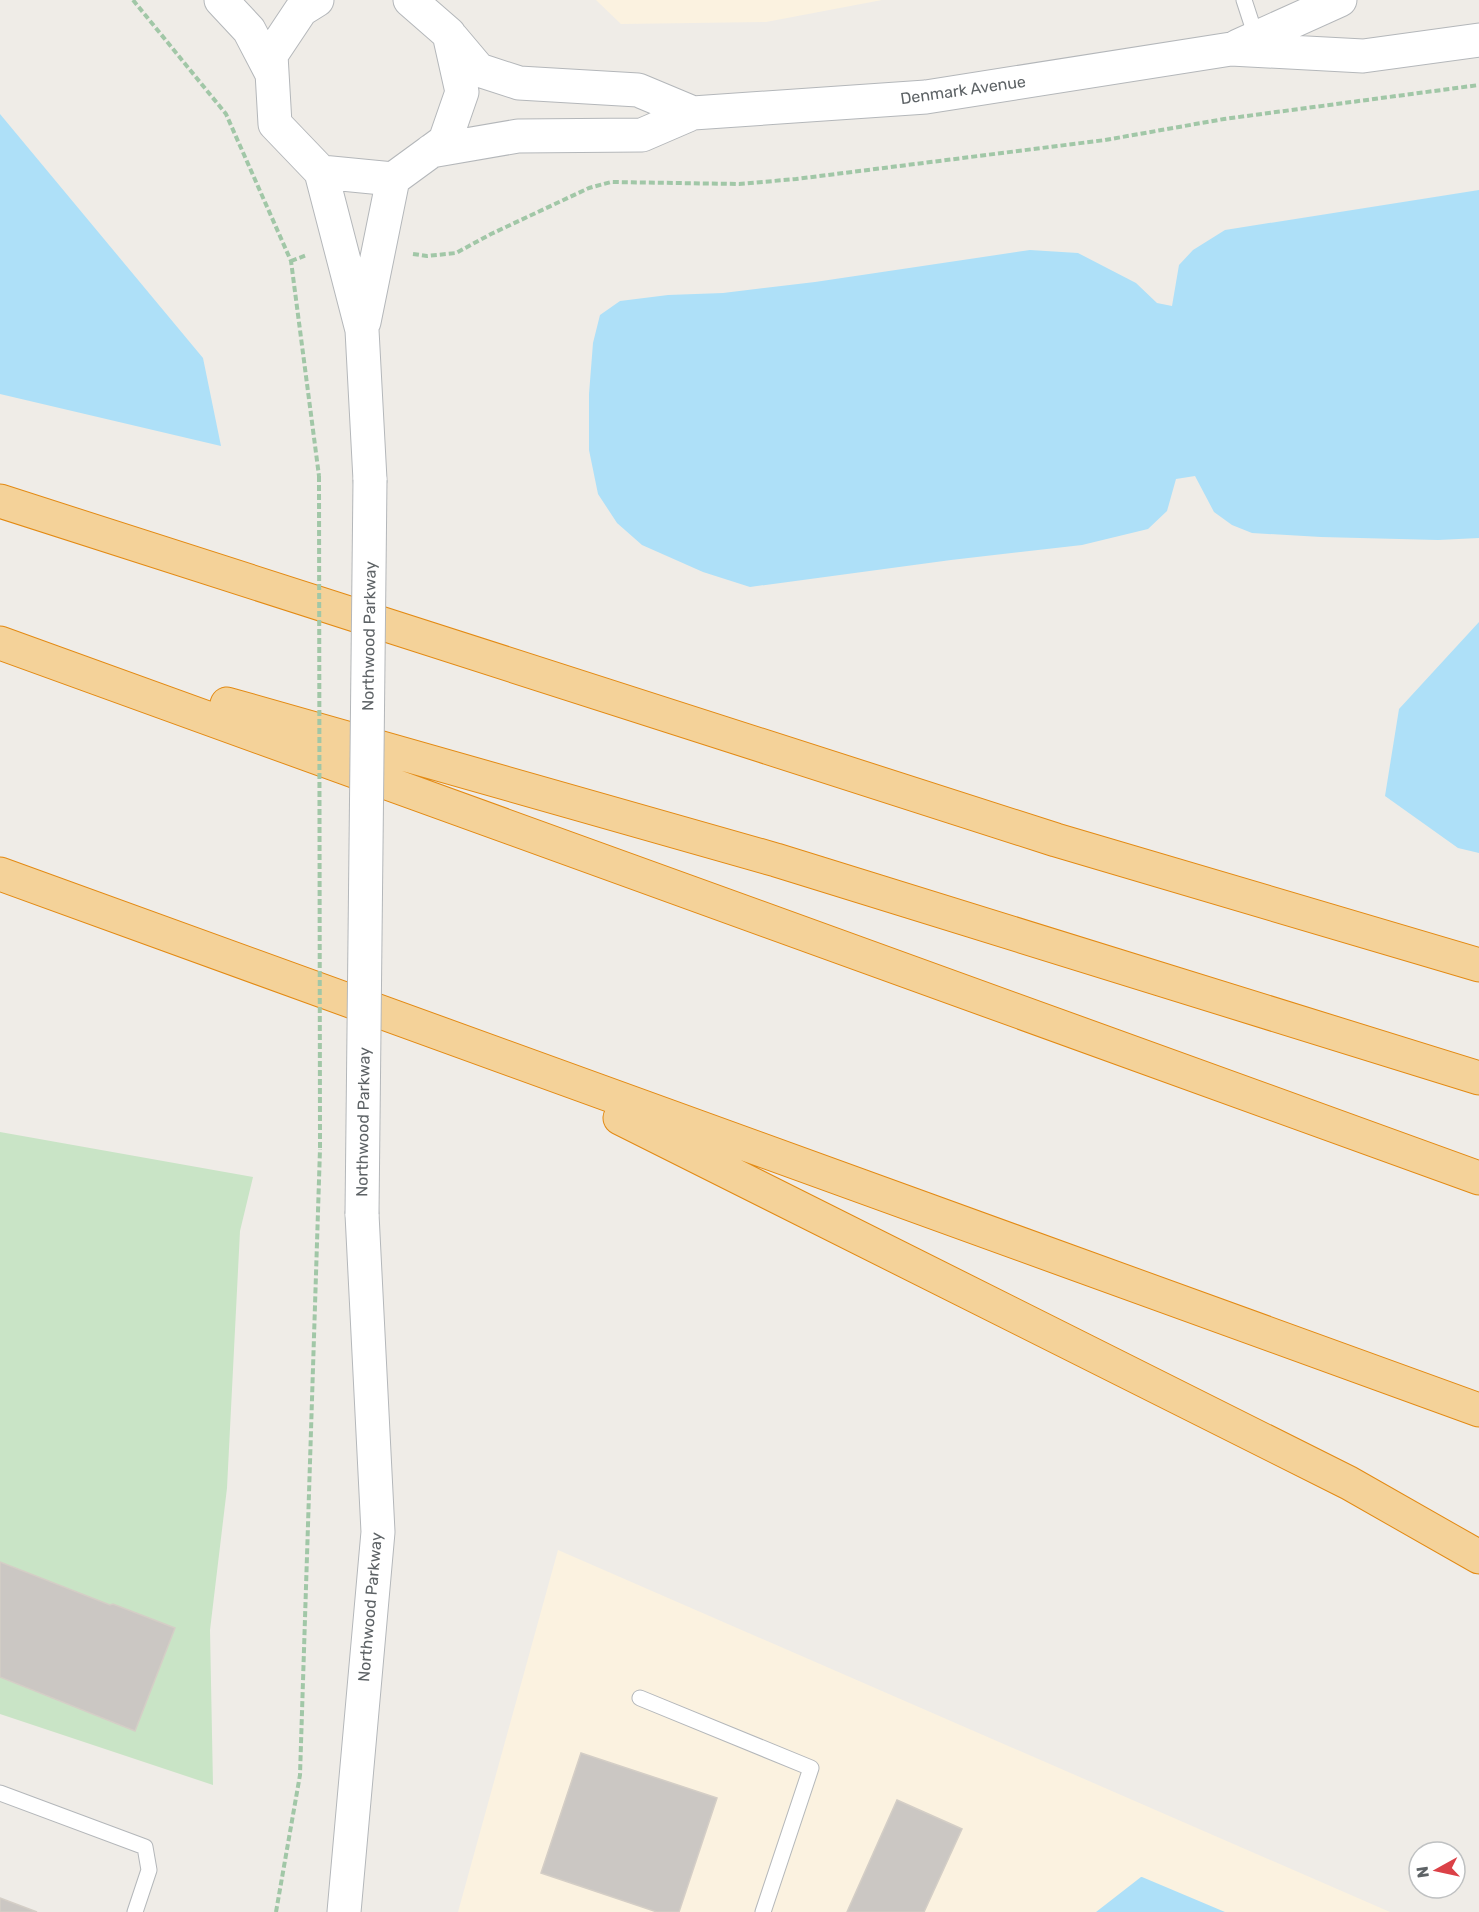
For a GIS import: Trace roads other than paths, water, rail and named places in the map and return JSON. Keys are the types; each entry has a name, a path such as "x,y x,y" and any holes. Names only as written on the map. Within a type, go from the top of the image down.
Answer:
{"highway":[{"path":"0,501 1056,840 1479,965"},
{"path":"0,642 776,860 1479,1078"},
{"path":"0,642 1479,1178"},
{"path":"0,874 1479,1410"},
{"path":"481,1049 1349,1483 1479,1557"}],"street":[{"path":"221,0 249,30 272,74"},
{"path":"317,0 300,10 271,55 275,124 321,172 393,179 445,141 462,92 430,13"},
{"name":"Denmark Avenue","path":"1249,46 1340,0"},
{"name":"Denmark Avenue","path":"430,13 479,70 519,83 638,90 693,113"},
{"name":"Denmark Avenue","path":"431,151 518,136 642,135 693,113 926,97 1249,46 1363,56 1479,40"},
{"name":"Northwood Parkway","path":"321,172 362,330 370,480 362,1214 378,1532 344,1912"},
{"name":"Northwood Parkway","path":"362,330 393,179"}],"lane":[{"path":"1244,0 1249,46"},
{"path":"640,1698 811,1768 763,1912"},
{"path":"0,1793 146,1847 149,1870 135,1912"}],"water":[{"path":"0,114 203,358 221,446 0,394"},
{"path":"1479,190 1479,538 1438,540 1252,533 1232,525 1214,512 1195,476 1176,479 1167,511 1148,529 1082,545 750,587 703,572 642,545 617,523 598,494 589,450 589,394 593,343 600,315 620,301 668,295 723,293 815,282 1030,250 1078,253 1136,283 1157,303 1172,306 1179,265 1193,250 1225,230"},
{"path":"1479,622 1479,853 1458,848 1385,796 1399,709"},
{"path":"1142,1877 1225,1912 1096,1912"}]}
